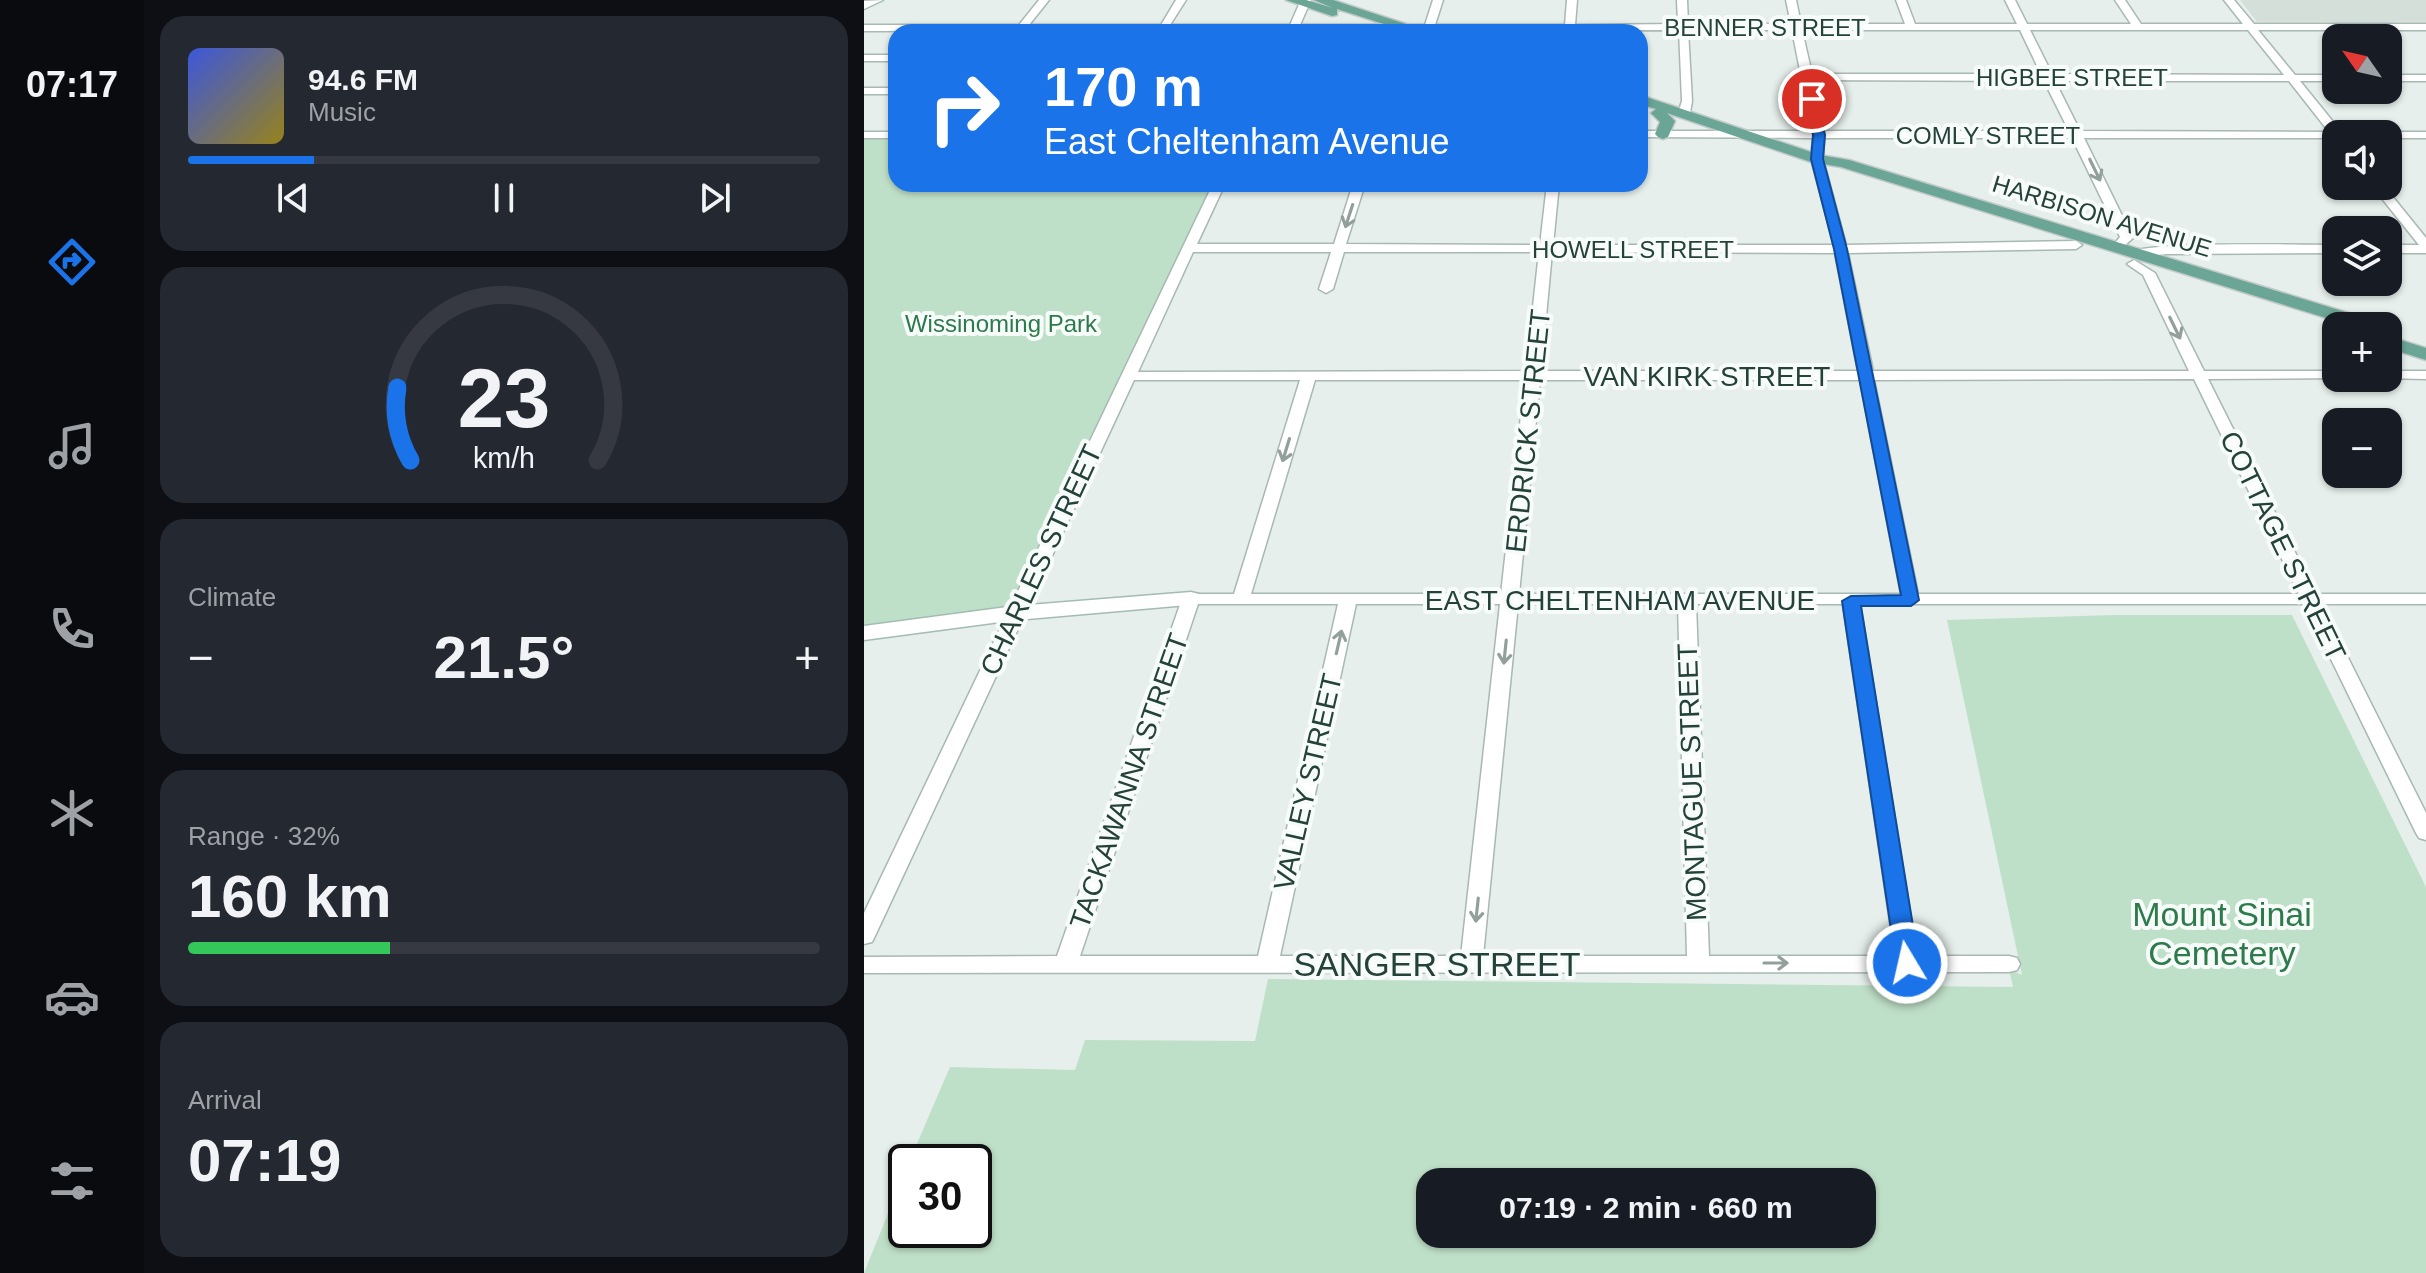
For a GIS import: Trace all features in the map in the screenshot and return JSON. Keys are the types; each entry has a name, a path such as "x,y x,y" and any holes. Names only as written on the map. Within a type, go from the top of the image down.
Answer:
{"main road":[{"path":"1320,0 1381,24"},
{"path":"1300,1 1377,24"},
{"name":"HARBISON AVENUE","path":"1648,102 1817,159 1843,163 2129,255 2322,321"},
{"name":"HARBISON AVENUE","path":"1648,110 1747,136"},
{"path":"1658,113 1668,121 1663,134"},
{"name":"HARBISON AVENUE","path":"1817,159 1833,169 2076,245 2129,255 2323,312"},
{"path":"2402,335 2426,343"},
{"path":"2402,346 2426,354"}],"street":[{"path":"864,5 877,0"},
{"path":"1025,24 1044,0"},
{"path":"1166,24 1181,0"},
{"path":"1429,24 1438,0"},
{"path":"1570,24 1572,0"},
{"path":"1682,0 1687,101 1684,113"},
{"path":"1791,0 1819,135 1817,159 1841,249 1911,600"},
{"path":"1901,0 1911,27"},
{"path":"2010,0 2127,238 2129,255 2167,250 2322,249"},
{"path":"2120,0 2138,28"},
{"path":"2229,0 2325,120"},
{"path":"1294,24 1300,1"},
{"name":"BENNER STREET","path":"1648,28 2426,27"},
{"path":"864,28 888,28"},
{"path":"864,58 888,58"},
{"name":"HIGBEE STREET","path":"1807,77 2322,78"},
{"path":"2402,78 2426,78"},
{"path":"864,91 888,91"},
{"name":"COMLY STREET","path":"1648,134 2322,134"},
{"path":"864,135 888,135"},
{"path":"2402,135 2426,135"},
{"name":"CHARLES STREET","path":"864,936 1215,192"},
{"path":"1326,289 1356,192"},
{"name":"ERDRICK STREET","path":"1471,965 1552,192"},
{"path":"2389,200 2426,248"},
{"name":"HOWELL STREET","path":"1189,248 1841,249 2076,245"},
{"path":"2402,249 2426,248"},
{"name":"COTTAGE STREET","path":"2129,255 2148,273 2426,833"},
{"name":"VAN KIRK STREET","path":"1127,376 2322,375"},
{"path":"2402,375 2426,375"},
{"path":"1241,599 1309,376"},
{"name":"EAST CHELTENHAM AVENUE","path":"864,633 1015,613 1191,599 2426,599"},
{"name":"TACKAWANNA STREET","path":"1066,964 1191,599"},
{"name":"VALLEY STREET","path":"1267,964 1348,599"},
{"name":"MONTAGUE STREET","path":"1687,601 1698,963"},
{"path":"1851,601 1907,963"},
{"name":"SANGER STREET","path":"864,965 2009,964"}],"shaded area":[{"path":"2240,0 2426,0 2426,22 2257,22"}],"green space":[{"name":"Wissinoming Park","path":"864,135 888,135 888,192 1215,192 1015,613 864,633"},
{"name":"Mount Sinai Cemetery","path":"2114,615 2292,615 2426,887 2426,1273 864,1273 888,1214 888,1248 992,1248 992,1144 917,1144 950,1067 1075,1070 1085,1040 1255,1041 1268,979 2013,987 2009,969 2022,975 1947,620"}],"route":[{"path":"1812,99 1819,135 1817,159 1841,249 1911,600 1851,601 1907,963"}]}
